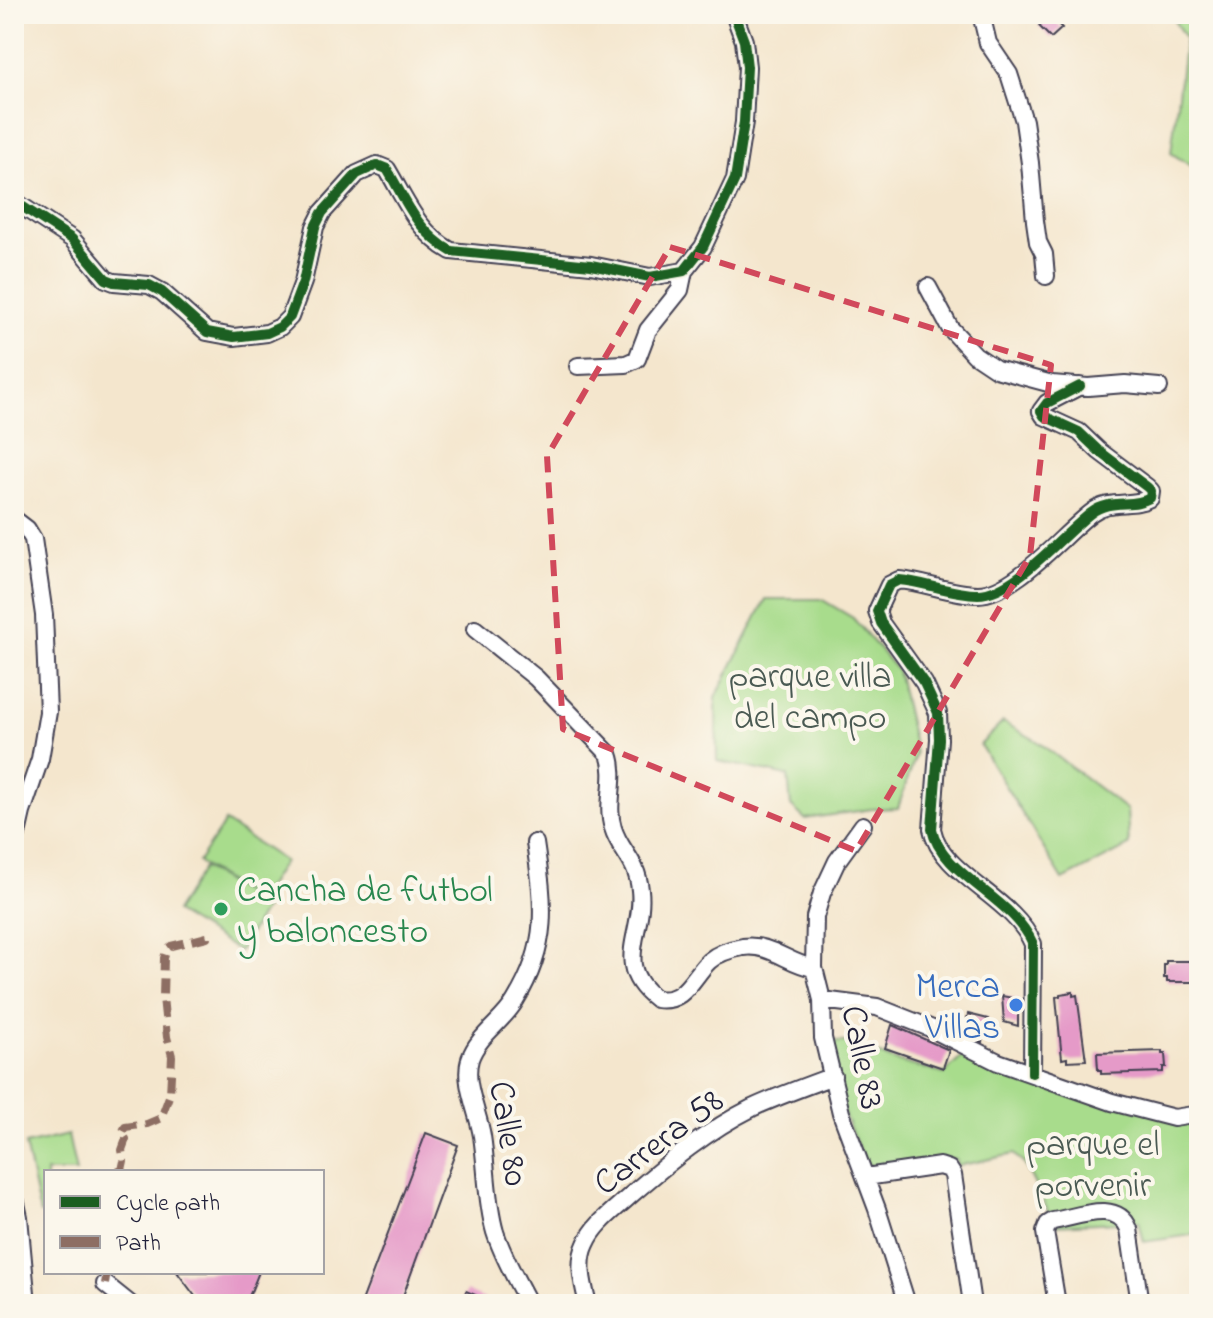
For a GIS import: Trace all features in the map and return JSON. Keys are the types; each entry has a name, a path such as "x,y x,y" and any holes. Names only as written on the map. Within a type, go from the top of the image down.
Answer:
{"street":[{"path":"578,366 634,362 648,330 680,290 684,271 703,247 735,179 744,122 747,67 744,41 734,14"},
{"path":"981,14 988,43 1009,74 1022,112 1038,242 1044,254 1046,276"},
{"path":"14,201 72,239 106,279 149,285 162,292 207,332 234,337 267,333 280,327 290,317 303,282 315,227 322,213 357,174 377,165 387,169 397,192 433,239 451,251 591,265 650,277 684,271"},
{"path":"928,287 950,328 982,360 996,369 1052,384 1159,387"},
{"path":"1032,1073 1033,944 1015,916 953,863 934,839 938,713 924,683 881,623 877,611 889,585 899,580 979,594 1006,587 1091,513 1112,503 1145,501 1151,495 1147,487 1079,432 1044,416 1041,411 1047,403 1080,386"},
{"path":"14,519 27,529 33,539 44,615 48,712 40,759 14,847"},
{"path":"475,629 536,678 609,754 613,768 610,794 613,828 633,862 640,890 640,912 632,943 632,960 640,984 647,992 656,999 674,998 694,983 712,958 740,947 770,949 814,968"},
{"name":"Calle 83","path":"863,825 837,861 822,893 815,917 814,968 822,1000 823,1038 848,1137 866,1177 907,1304"},
{"name":"Calle 80","path":"529,1304 495,1233 482,1135 468,1072 472,1053 480,1041 515,1002 537,949 544,905 535,843"},
{"path":"822,1000 877,1007 930,1028 998,1062 1142,1111 1174,1118 1199,1114"},
{"name":"Carrera 58","path":"588,1304 581,1275 582,1258 589,1238 603,1219 677,1155 721,1126 752,1108 833,1076"},
{"path":"866,1177 940,1166 949,1169 953,1175 972,1304"},
{"path":"14,1194 27,1304"},
{"path":"1057,1304 1045,1232 1048,1224 1110,1211 1125,1219 1129,1229 1140,1304"},
{"path":"105,1284 130,1304"}],"highlighted area":[{"path":"670,247 1051,365 1030,556 856,851 563,729 547,456"}],"green space":[{"path":"1170,14 1199,14 1199,171 1171,153 1185,38"},
{"name":"parque villa del campo","path":"766,599 821,599 853,618 897,670 916,754 898,808 805,819 791,806 788,776 717,761 716,697"},
{"path":"1003,722 1037,741 1127,810 1129,846 1063,880 980,745"},
{"path":"225,822 284,861 258,902 266,907 239,951 175,912 203,868 248,895 198,862"},
{"name":"parque el porvenir","path":"831,1042 851,1042 892,1060 944,1074 964,1055 1059,1091 1199,1117 1199,1234 1144,1242 1139,1221 1055,1225 1025,1165 1014,1154 957,1166 956,1159 866,1166 843,1112"},
{"path":"68,1135 76,1170 44,1170 44,1213 40,1214 25,1145"}],"building":[{"path":"1050,16 1062,28 1051,38 1039,26"},
{"path":"1166,961 1199,961 1199,982 1167,982 1164,978"},
{"path":"1073,992 1073,996 1077,995 1086,1060 1067,1061 1067,1058 1062,1059 1056,997"},
{"path":"1002,996 1018,999 1018,1026 1004,1022"},
{"path":"968,1014 988,1019 982,1042 964,1032"},
{"path":"892,1025 949,1050 943,1068 885,1048"},
{"path":"1162,1051 1166,1067 1163,1067 1163,1072 1101,1074 1098,1070 1097,1053"},
{"path":"426,1133 458,1145 400,1304 361,1304"},
{"path":"178,1274 258,1274 246,1304 201,1304"},
{"path":"466,1291 496,1304 461,1304"}],"marked path":[{"path":"122,1170 122,1150 126,1139 122,1133 125,1127 147,1124 161,1118 170,1094 172,1056 163,997 167,949 207,937 207,933"},
{"path":"105,1284 107,1274"}],"cycle path":[{"path":"14,201 72,239 106,279 149,285 162,292 207,332 234,337 267,333 280,327 290,317 303,282 315,227 322,213 357,174 377,165 387,169 421,225 451,251 591,265 650,277 684,271 703,247 735,179 744,122 747,67 744,41 734,14"},
{"path":"1032,1073 1033,944 1010,913 949,860 938,845 932,829 938,713 924,683 881,623 877,611 889,585 899,580 968,593 992,591 1022,574 1098,508 1150,498 1151,491 1147,487 1079,432 1044,416 1041,411 1047,403 1080,386"}],"place":[{"name":"Cancha de futbol y baloncesto","path":"221,909"},
{"name":"Merca Villas","path":"1016,1005"}]}
